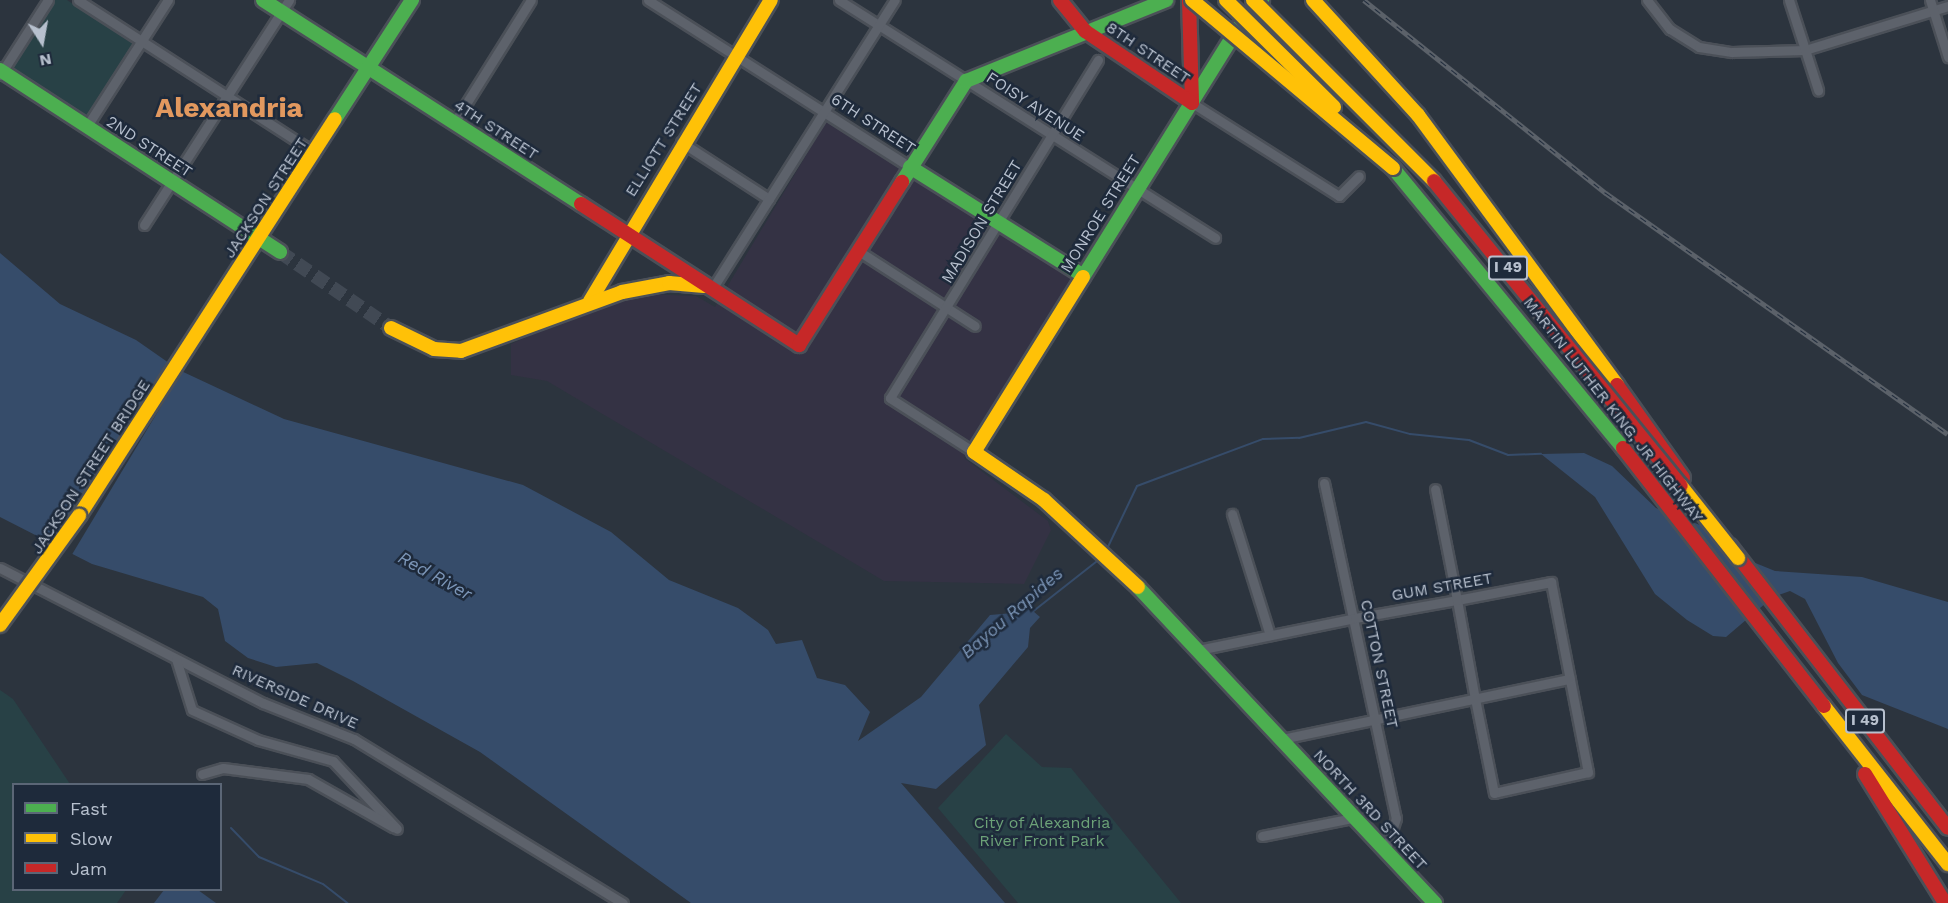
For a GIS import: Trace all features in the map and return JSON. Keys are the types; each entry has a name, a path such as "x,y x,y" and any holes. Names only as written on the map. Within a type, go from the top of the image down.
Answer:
{"main road":[{"name":"4TH STREET","path":"263,0 286,6 368,68 799,345 857,250"},
{"name":"JACKSON STREET","path":"204,322 412,0"},
{"name":"ELLIOTT STREET","path":"590,301 626,233 771,0"},
{"name":"8TH STREET","path":"1060,0 1086,31 1192,103"},
{"path":"857,250 966,81 1166,0"},
{"path":"1191,0 1192,103"},
{"path":"1191,0 1393,168"},
{"name":"MARTIN LUTHER KING, JR HIGHWAY","path":"1226,0 1393,168 1528,327 1948,864"},
{"name":"MARTIN LUTHER KING, JR HIGHWAY","path":"1253,0 1385,127 1479,231 1948,828"},
{"name":"MONROE STREET","path":"974,452 1135,189 1238,28 1262,0"},
{"path":"1313,0 1418,115 1499,218 1738,558"},
{"name":"2ND STREET","path":"1,72 280,252"},
{"name":"6TH STREET","path":"910,167 1082,275"},
{"path":"392,328 434,349 461,351 590,301 669,283 712,289"},
{"name":"JACKSON STREET BRIDGE","path":"0,625 39,579 204,322"},
{"name":"NORTH 3RD STREET","path":"974,452 1068,522 1134,583 1435,903"},
{"path":"1821,704 1945,903"}],"street":[{"path":"1,72 48,0"},
{"path":"78,0 315,153"},
{"path":"87,126 168,0"},
{"path":"454,123 531,0"},
{"name":"FOISY AVENUE","path":"839,0 1215,238"},
{"path":"712,289 895,0"},
{"path":"1647,0 1670,29 1699,47 1805,50 1948,6"},
{"path":"1790,0 1818,90"},
{"path":"1930,0 1948,57"},
{"name":"6TH STREET","path":"650,1 910,167"},
{"path":"144,225 286,6"},
{"name":"MADISON STREET","path":"974,452 890,398 1000,223 1098,60"},
{"path":"1192,103 1339,196 1359,176"},
{"path":"681,142 768,199"},
{"path":"857,250 975,326"},
{"name":"COTTON STREET","path":"1324,483 1355,618 1396,825 1385,851"},
{"path":"1282,739 1376,720 1475,699 1570,679 1588,772 1494,793 1475,699 1435,489"},
{"path":"1232,514 1270,635"},
{"name":"RIVERSIDE DRIVE","path":"0,568 176,659 354,739 623,903"},
{"name":"GUM STREET","path":"1198,650 1551,582 1570,679"},
{"path":"176,659 192,710 258,740 333,761 398,829 308,779 223,768 202,774"},
{"path":"1262,836 1353,818"}],"shaded area":[{"path":"826,122 1076,276 964,458 1048,521 1051,530 1024,584 884,581 547,381 511,375 511,344 574,316 645,294 696,296 715,307"}],"green space":[{"path":"54,0 67,0 136,46 86,125 9,74"},
{"path":"0,690 13,699 69,783 12,783 12,891 125,891 117,903 0,903"},
{"name":"City of Alexandria River Front Park","path":"1006,734 1042,767 1071,768 1181,903 1018,903 938,808"}],"water":[{"name":"Red River","path":"0,253 60,304 136,340 179,370 284,419 523,485 611,532 669,580 738,608 768,630 776,644 802,640 817,678 845,685 870,712 858,741 921,697 990,615 1013,613 1026,605 1040,617 1030,628 1028,647 979,705 986,745 936,789 901,783 1005,903 691,903 480,752 353,681 317,663 276,667 248,658 225,641 218,609 203,597 92,564 0,517"},
{"path":"1584,453 1612,466 1656,508 1700,525 1748,560 1775,571 1862,577 1948,602 1948,729 1862,695 1838,663 1805,599 1790,591 1773,597 1726,637 1713,636 1687,620 1655,594 1595,497 1541,454"},
{"path":"163,891 199,891 216,903 154,903"}],"pier":[{"path":"169,360 184,369 70,558 55,549"}],"waterway":[{"name":"Bayou Rapides","path":"1106,551 1137,486 1263,439 1299,438 1366,422 1410,434 1469,440 1508,455 1541,454"},
{"name":"Bayou Rapides","path":"1031,613 1101,558"},
{"path":"231,828 259,857 323,884 347,903"}],"tunnel":[{"path":"280,252 391,328"}],"railway":[{"path":"1364,0 1606,193 1948,434"}],"traffic: fast":[{"path":"263,0 581,204"},
{"path":"335,119 412,0"},
{"path":"902,182 966,81 1166,0"},
{"path":"1083,277 1238,28 1262,0"},
{"path":"0,70 280,252"},
{"path":"910,167 1082,275"},
{"path":"1393,168 1623,448"},
{"path":"1138,587 1435,903"}],"traffic: slow":[{"path":"590,301 771,0"},
{"path":"1192,0 1393,168"},
{"path":"1226,0 1334,107"},
{"path":"1253,0 1434,181"},
{"path":"1313,0 1418,115 1617,385"},
{"path":"79,516 335,119"},
{"path":"1083,277 974,452 1044,500 1138,587"},
{"path":"391,328 434,349 461,351 622,292 669,283 704,286"},
{"path":"1681,486 1738,558"},
{"path":"0,625 79,516"},
{"path":"1824,706 1948,864"}],"traffic: jam":[{"path":"1060,0 1085,31"},
{"path":"1189,0 1192,103"},
{"path":"1085,31 1192,103"},
{"path":"1434,181 1681,486"},
{"path":"581,204 799,345 902,182"},
{"path":"1617,385 1683,478"},
{"path":"1623,448 1824,706"},
{"path":"1730,546 1948,828"},
{"path":"1865,774 1945,903"}],"district":[{"name":"Alexandria","path":"229,108"}]}
